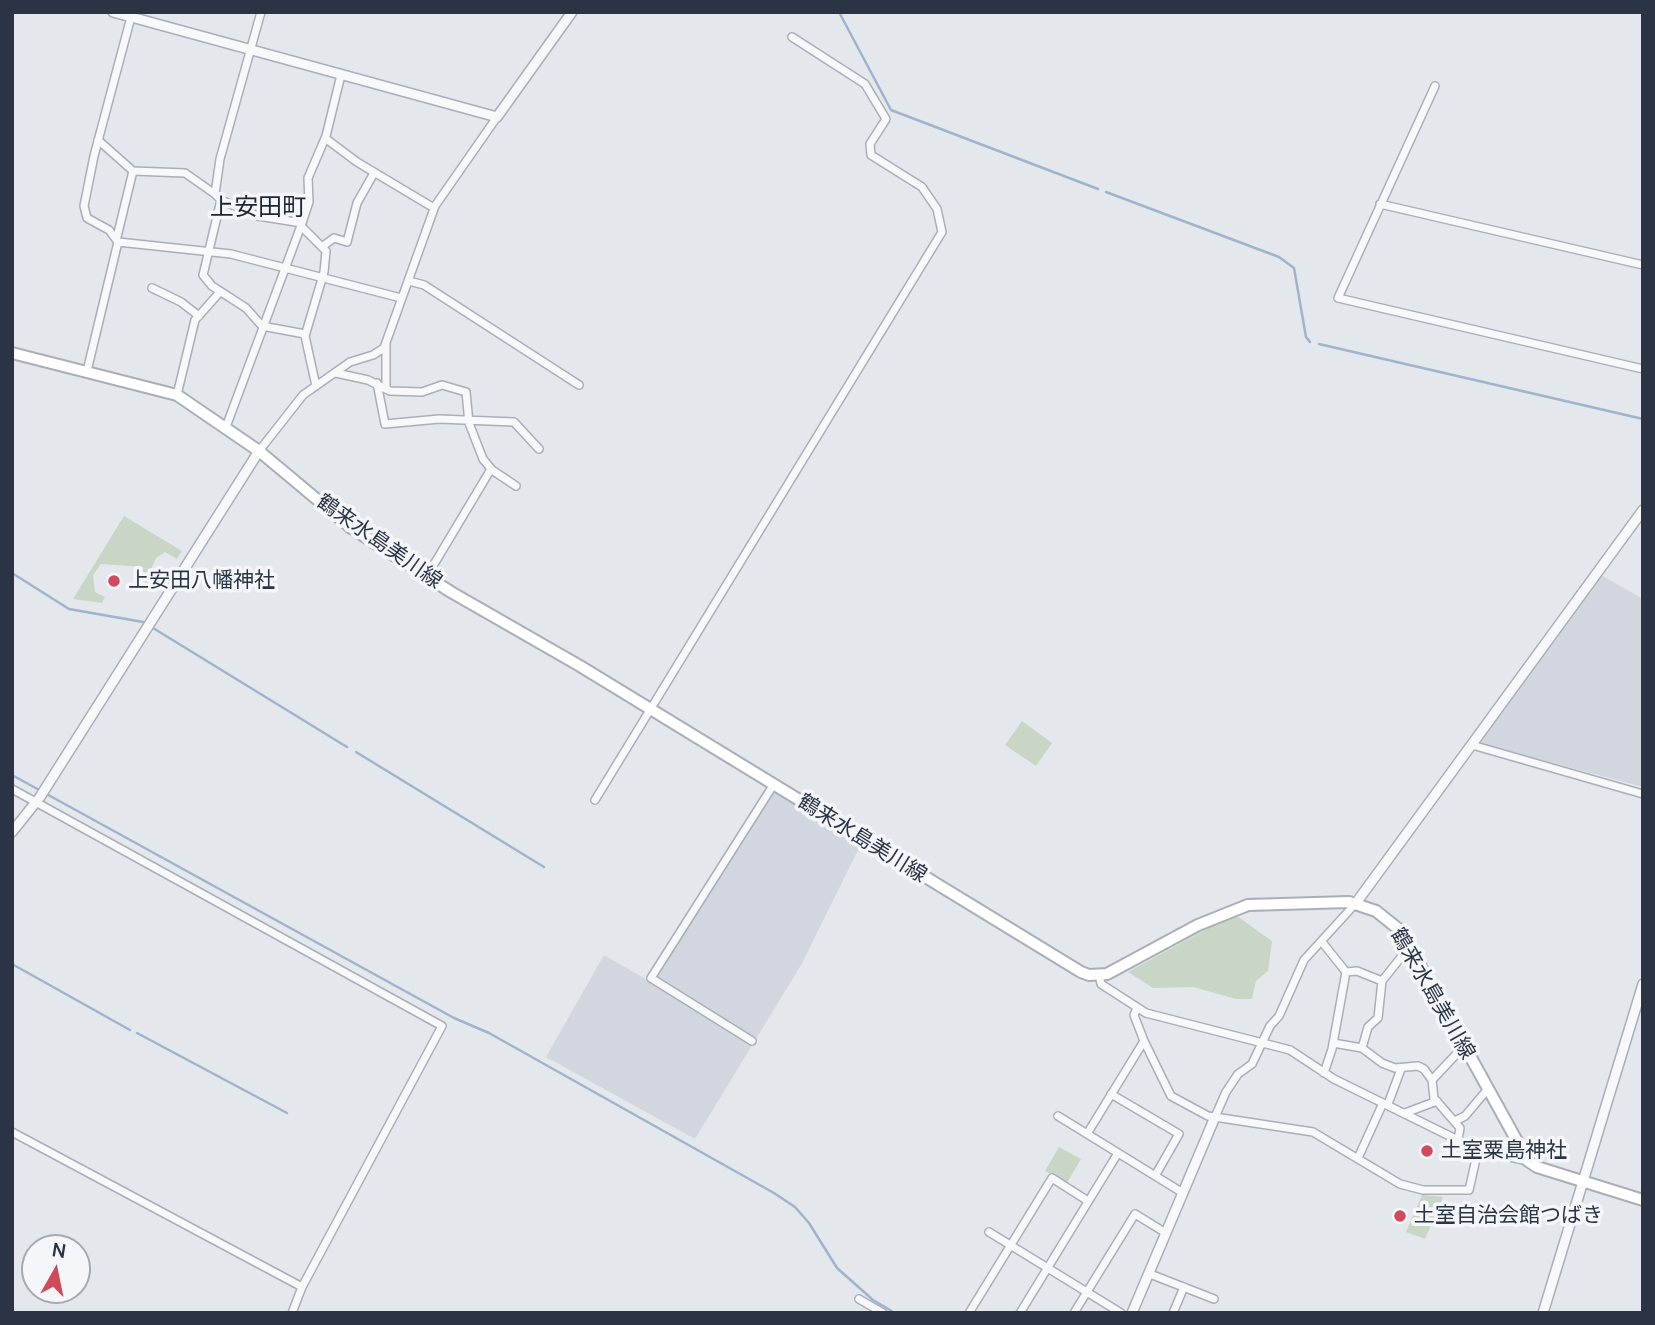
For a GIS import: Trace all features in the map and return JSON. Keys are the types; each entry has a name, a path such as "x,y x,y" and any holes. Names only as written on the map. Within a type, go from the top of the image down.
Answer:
{"main road":[{"name":"鶴来水島美川線","path":"12,353 177,395 259,451 351,527 427,576 651,709 1063,962 1089,975 1099,975 1136,960 1198,925 1248,905 1356,903 1389,920 1401,931 1410,946 1528,1161"},
{"path":"1528,1161 1581,1182 1643,1200"}],"street":[{"path":"113,12 497,117"},
{"path":"261,12 220,159 218,197 203,275 220,292 246,308 262,326 305,334"},
{"path":"386,388 386,344 434,208 572,12"},
{"path":"131,18 98,140 85,206 87,218 118,239 231,254 283,270 401,298"},
{"path":"595,800 942,232 937,209 922,187 871,155 870,144 886,119 866,83 792,37"},
{"path":"226,428 302,225 309,202 308,178 325,138 341,75"},
{"path":"1435,86 1338,298 1643,369"},
{"path":"325,138 374,173 434,208"},
{"path":"98,140 133,171 186,173 218,197 258,216 302,225 323,246 325,263 305,334 316,386"},
{"path":"87,371 133,171"},
{"path":"323,246 334,238 346,242 357,203 374,173"},
{"path":"1380,204 1643,265"},
{"path":"409,281 424,285 579,384"},
{"path":"152,288 181,302 199,316"},
{"path":"177,395 199,316 220,292"},
{"path":"12,832 40,797 214,517 259,451 296,403 316,386 350,362 373,355 386,344"},
{"path":"335,373 377,383 386,388 413,392 442,385 455,387 469,395 468,419 482,459 516,486"},
{"path":"377,383 385,424 468,419 514,422 539,449"},
{"path":"427,576 491,468"},
{"path":"1132,1313 1226,1092 1238,1074 1252,1064 1304,960 1356,903 1643,510"},
{"path":"1472,744 1643,794"},
{"path":"752,1041 651,978 774,784"},
{"path":"12,789 40,797 442,1026 302,1287 292,1313"},
{"path":"1322,942 1346,972 1333,1043 1324,1073"},
{"path":"1362,1048 1368,1027 1378,1018 1381,981 1410,946"},
{"path":"1346,972 1357,971 1381,981"},
{"path":"1099,975 1101,984 1158,1017 1290,1050 1324,1073 1478,1150 1528,1161"},
{"path":"1543,1313 1643,984"},
{"path":"1137,1007 1134,1015 1171,1096 1215,1117 1313,1132 1400,1184 1423,1190 1465,1191 1473,1184 1478,1150"},
{"path":"1087,1134 1144,1041"},
{"path":"1333,1043 1362,1048 1382,1063 1401,1069 1419,1066 1432,1080 1437,1101 1460,1128 1458,1140"},
{"path":"1432,1080 1464,1047"},
{"path":"1358,1158 1401,1069"},
{"path":"1443,1133 1454,1119 1465,1116 1487,1090"},
{"path":"1111,1094 1179,1134 1155,1176"},
{"path":"1405,1113 1437,1101"},
{"path":"1058,1116 1184,1193"},
{"path":"12,1132 302,1287"},
{"path":"1020,1313 1118,1153"},
{"path":"969,1313 1052,1178 1088,1200"},
{"path":"1074,1313 1135,1214 1166,1233"},
{"path":"989,1232 1121,1313"},
{"path":"1150,1273 1214,1300"},
{"path":"1174,1313 1184,1287"},
{"path":"859,1299 883,1313"}],"shaded area":[{"path":"1601,575 1643,599 1643,787 1479,743"},
{"path":"773,789 860,846 801,965 695,1139 546,1057 604,955 649,981"}],"green space":[{"path":"124,516 182,551 177,559 165,552 156,558 149,574 163,586 157,591 144,583 143,567 101,564 93,575 95,592 105,597 102,603 73,599"},
{"path":"1022,721 1052,743 1036,766 1005,745"},
{"path":"1234,914 1272,941 1268,971 1256,981 1252,999 1236,999 1193,987 1153,988 1128,972"},
{"path":"1059,1147 1081,1159 1067,1183 1045,1171"},
{"path":"1422,1195 1443,1197 1425,1239 1406,1232"}],"waterway":[{"path":"839,12 891,110 1098,189"},
{"path":"1106,192 1279,257 1294,268 1306,337 1310,342"},
{"path":"1319,344 1643,419"},
{"path":"12,573 69,609 143,622"},
{"path":"153,628 347,747"},
{"path":"356,752 544,867"},
{"path":"12,775 454,1018 489,1033 774,1193 795,1207 809,1223 837,1268 873,1300 895,1313"},
{"path":"12,964 130,1030"},
{"path":"137,1033 287,1113"}],"place":[{"name":"上安田八幡神社","path":"114,581"},
{"name":"土室粟島神社","path":"1427,1151"},
{"name":"土室自治会館つばき","path":"1400,1216"}],"district":[{"name":"上安田町","path":"258,208"}]}
